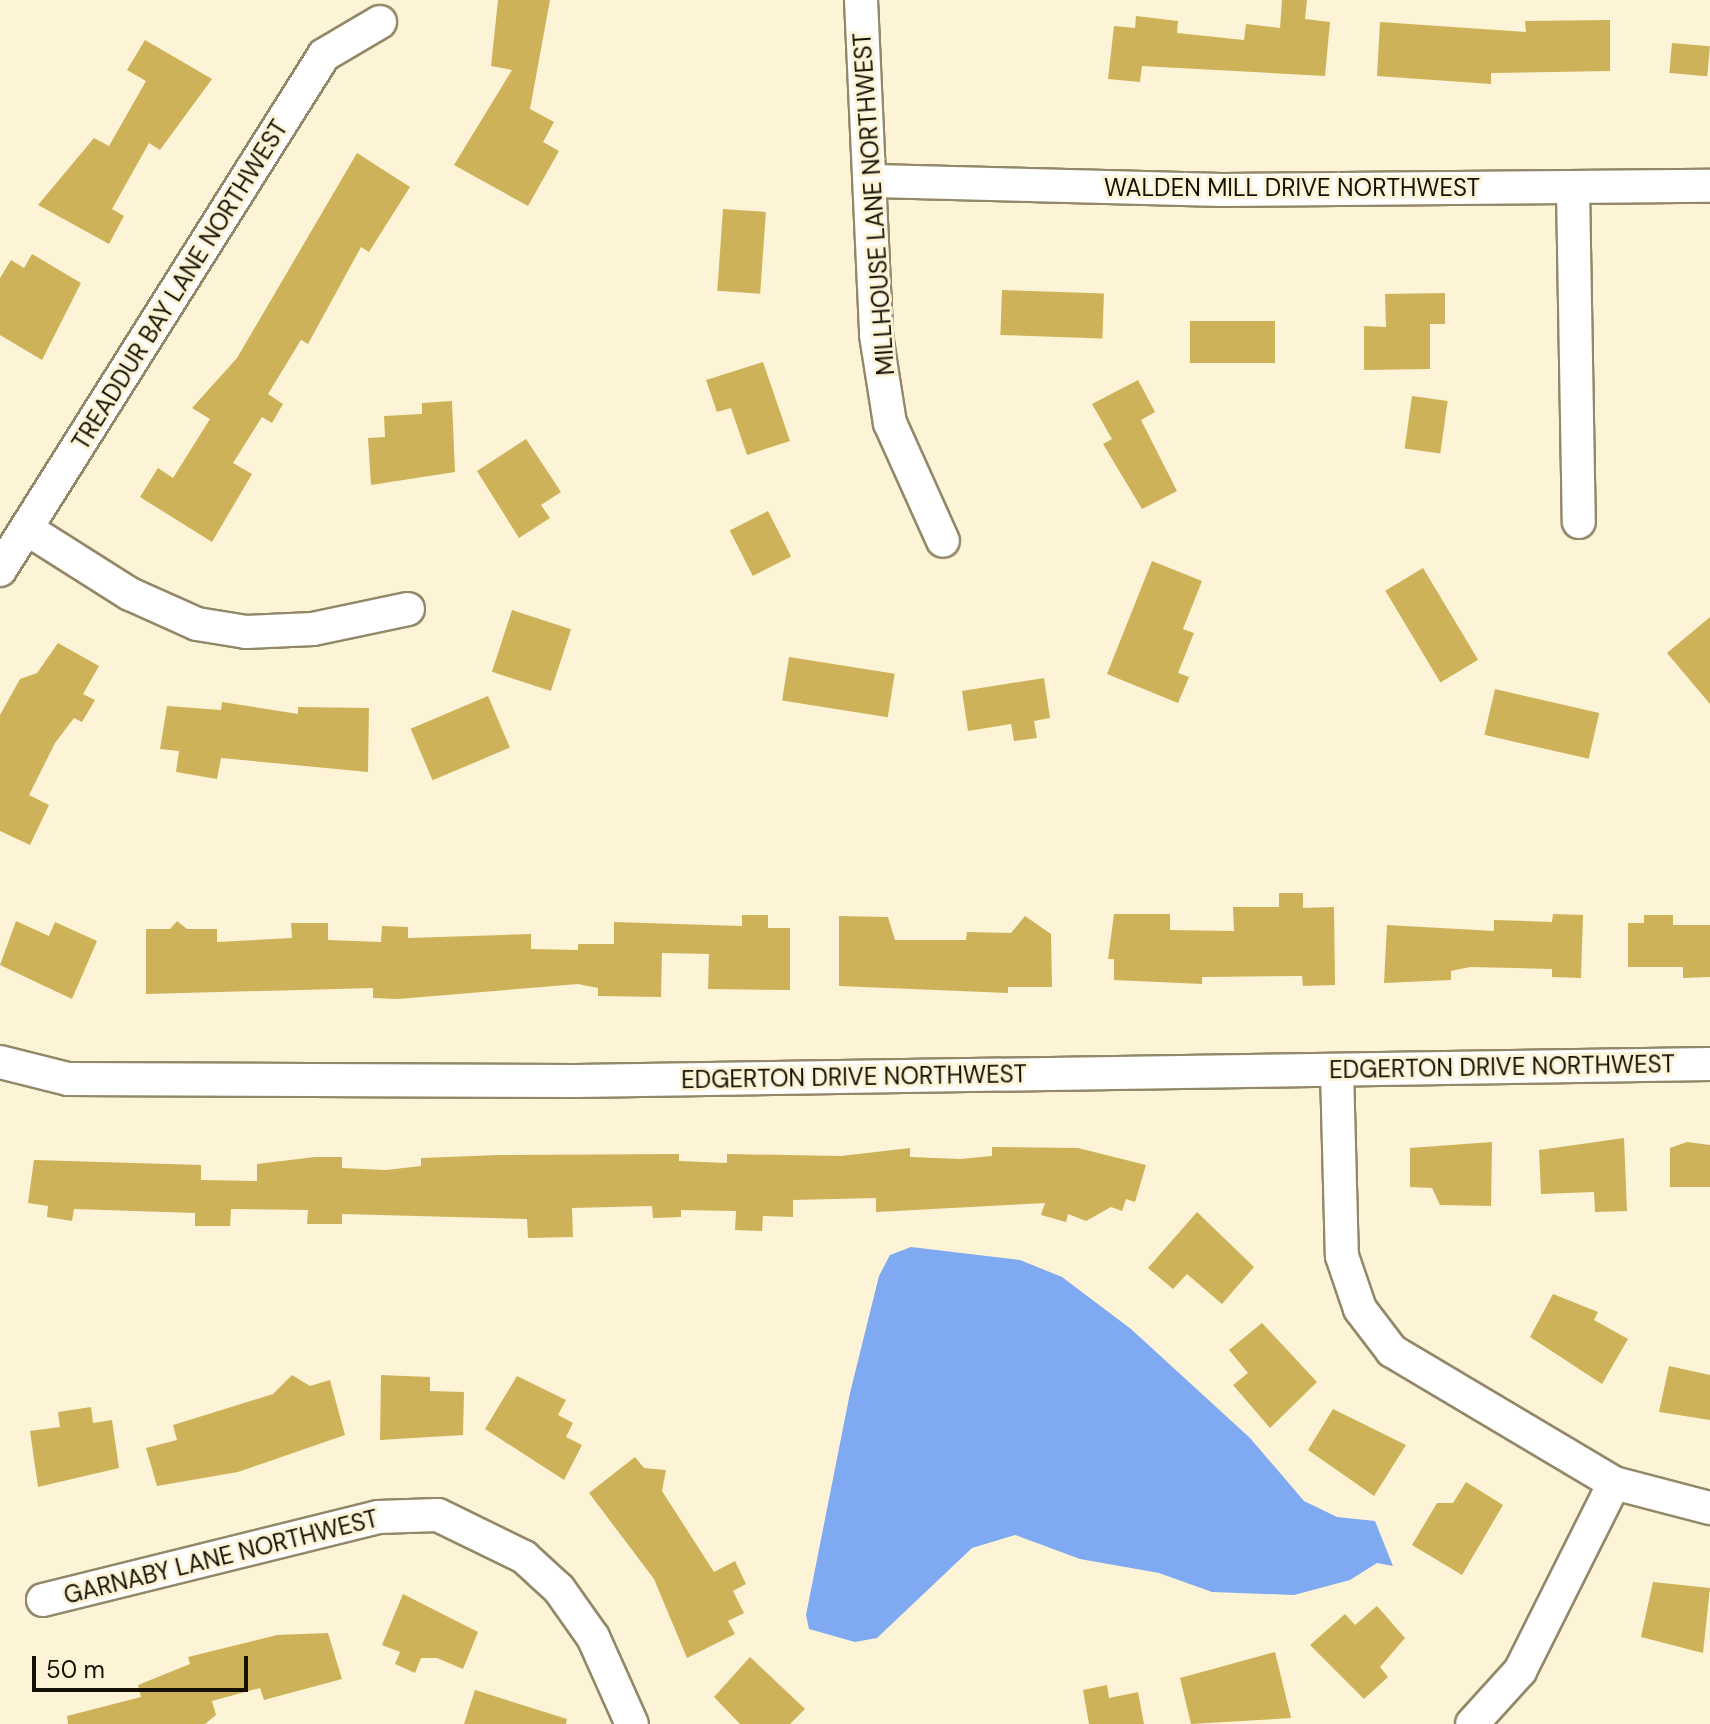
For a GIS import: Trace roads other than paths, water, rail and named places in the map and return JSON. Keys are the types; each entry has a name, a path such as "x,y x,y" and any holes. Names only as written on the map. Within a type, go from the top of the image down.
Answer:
{"street":[{"name":"MILLHOUSE LANE NORTHWEST","path":"861,0 875,181 876,335 890,423 943,541"},
{"name":"TREADDUR BAY LANE NORTHWEST","path":"0,570 324,55 380,22"},
{"name":"WALDEN MILL DRIVE NORTHWEST","path":"875,181 1573,189 1710,186"},
{"path":"1573,189 1579,522"},
{"path":"27,529 130,594 197,624 246,632 313,629 408,609"},
{"name":"EDGERTON DRIVE NORTHWEST","path":"0,1062 68,1079 1337,1070 1710,1064"},
{"path":"1337,1070 1342,1256 1360,1309 1392,1351 1614,1483 1710,1508"},
{"path":"1472,1724 1520,1671 1614,1483"},
{"name":"GARNABY LANE NORTHWEST","path":"43,1600 378,1517 438,1515 524,1557 559,1589 593,1637 632,1724"}],"water":[{"path":"911,1247 1020,1260 1062,1277 1131,1329 1250,1438 1304,1501 1337,1517 1375,1521 1393,1566 1377,1563 1350,1580 1294,1595 1212,1592 1159,1573 1080,1559 1015,1535 972,1548 877,1638 855,1642 809,1629 806,1615 850,1393 879,1276 890,1255"}]}
